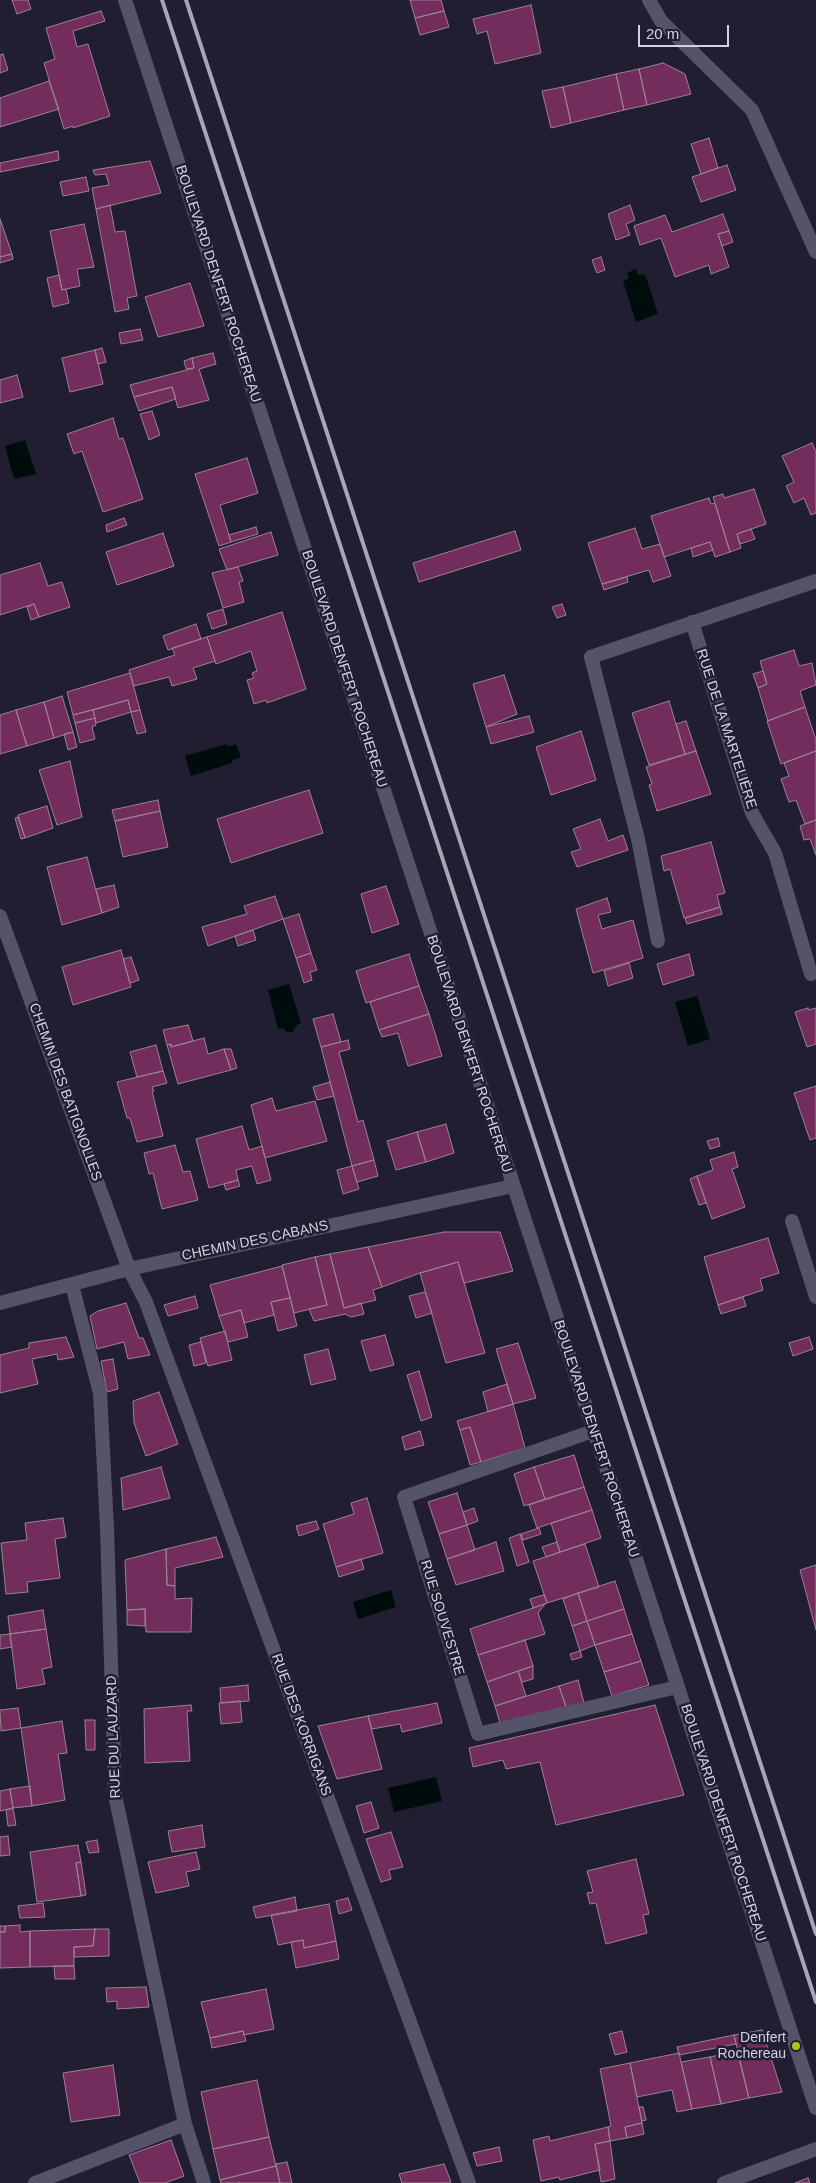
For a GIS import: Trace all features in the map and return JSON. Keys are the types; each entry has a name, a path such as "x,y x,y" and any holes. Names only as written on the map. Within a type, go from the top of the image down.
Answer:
{"street":[{"name":"BOULEVARD DENFERT ROCHEREAU","path":"125,0 512,1186 816,2108"},
{"path":"649,0 661,21 752,110 816,252"},
{"path":"658,941 638,838 591,657 816,581"},
{"name":"RUE DE LA MARTELIÈRE","path":"692,622 752,813 775,853 811,974"},
{"name":"CHEMIN DES BATIGNOLLES","path":"0,916 129,1268"},
{"name":"CHEMIN DES CABANS","path":"0,1303 129,1268 512,1186"},
{"path":"792,1221 816,1297"},
{"name":"RUE DES KORRIGANS","path":"129,1268 146,1302 469,2183"},
{"name":"RUE DU LAUZARD","path":"72,1285 100,1393 107,1528 115,1795 185,2124 204,2183"},
{"name":"RUE SOUVESTRE","path":"593,1431 404,1497 478,1734 677,1688"},
{"path":"35,2183 185,2124"},
{"path":"724,2183 816,2149"}],"shaded area":[{"path":"636,269 638,275 645,274 658,314 636,322 623,281 629,278 627,273"},
{"path":"25,440 36,474 14,479 5,446"},
{"path":"227,744 228,747 236,744 241,757 232,760 232,763 191,776 185,756"},
{"path":"289,984 301,1023 292,1032 287,1032 283,1028 278,1029 268,990"},
{"path":"697,996 710,1039 688,1046 675,1002"},
{"path":"391,1590 396,1607 358,1619 353,1602"},
{"path":"436,1777 442,1801 394,1812 388,1788"}],"building":[{"path":"12,0 28,0 31,9 17,14"},
{"path":"410,0 441,0 444,11 415,18"},
{"path":"531,5 541,53 495,64 487,31 477,34 473,19"},
{"path":"101,11 105,21 73,31 77,47 88,44 110,116 64,129 44,63 55,59 46,28"},
{"path":"444,11 449,27 420,35 415,18"},
{"path":"3,54 8,70 0,73 0,55"},
{"path":"663,63 685,74 691,94 647,105 639,69"},
{"path":"639,69 647,105 624,110 616,74"},
{"path":"616,74 624,110 571,123 563,87"},
{"path":"49,81 59,109 0,127 0,98"},
{"path":"563,87 571,123 551,128 542,91"},
{"path":"709,138 718,168 701,174 691,144"},
{"path":"58,151 59,160 0,172 0,163"},
{"path":"150,161 161,193 96,209 92,188 109,185 106,174 95,175 93,170"},
{"path":"727,165 736,190 701,202 692,177"},
{"path":"86,177 89,191 63,196 60,182"},
{"path":"110,205 115,232 125,231 137,296 127,298 129,309 115,312 96,209"},
{"path":"630,205 635,220 626,224 630,235 616,240 608,214"},
{"path":"723,214 729,231 718,234 729,267 711,274 709,265 675,277 661,238 640,245 634,226 665,215 672,232"},
{"path":"0,219 12,254 0,257"},
{"path":"84,224 94,267 77,269 80,286 62,290 50,231"},
{"path":"729,231 733,242 722,246 718,234"},
{"path":"12,254 13,259 0,263 0,257"},
{"path":"601,257 605,270 597,273 592,260"},
{"path":"59,275 62,290 66,289 69,303 53,307 47,278"},
{"path":"190,283 204,326 158,337 145,297"},
{"path":"140,329 143,340 121,344 119,333"},
{"path":"102,348 106,362 98,364 95,350"},
{"path":"95,350 103,384 70,392 62,358"},
{"path":"213,353 216,364 199,369 209,400 178,408 172,387 134,397 130,385 194,368 192,358"},
{"path":"192,358 194,368 186,369 184,361"},
{"path":"17,375 23,397 0,403 0,380"},
{"path":"172,387 176,399 139,411 134,397"},
{"path":"152,411 160,435 149,440 140,414"},
{"path":"113,418 119,439 123,438 143,499 103,512 82,451 74,454 67,434"},
{"path":"812,443 816,452 816,513 811,515 804,498 794,503 786,486 794,482 782,456"},
{"path":"247,458 258,493 220,505 231,542 219,546 195,474"},
{"path":"754,489 766,524 737,534 741,548 730,552 713,497 723,494 724,498"},
{"path":"709,498 711,504 715,503 730,552 715,557 710,542 664,557 651,516"},
{"path":"124,518 127,525 107,532 106,525"},
{"path":"256,527 258,534 231,542 229,535"},
{"path":"635,528 642,549 660,544 671,576 653,582 649,570 602,584 588,543"},
{"path":"751,529 755,539 740,544 737,534"},
{"path":"515,531 521,550 419,582 413,563"},
{"path":"271,532 278,555 227,570 219,549"},
{"path":"163,533 174,566 117,585 106,552"},
{"path":"710,542 713,550 693,557 691,548"},
{"path":"40,563 48,586 62,582 70,607 39,617 34,604 0,615 0,575"},
{"path":"238,567 243,581 239,582 244,602 223,608 212,573"},
{"path":"627,577 628,582 604,590 602,584"},
{"path":"34,604 39,617 31,620 27,607"},
{"path":"562,604 566,615 557,618 552,607"},
{"path":"223,609 227,624 212,629 207,614"},
{"path":"282,612 306,689 267,703 266,700 254,704 247,680 254,678 252,673 257,671 251,651 216,664 207,637"},
{"path":"196,624 201,639 168,650 163,636"},
{"path":"207,637 215,661 193,668 197,679 172,686 169,677 134,686 129,670 175,655 172,648"},
{"path":"794,650 799,666 812,663 816,685 800,691 805,707 768,721 758,688 767,684 760,661"},
{"path":"763,671 767,684 758,688 753,674"},
{"path":"130,673 140,710 131,712 128,700 73,715 67,692"},
{"path":"504,675 517,714 486,727 473,684"},
{"path":"62,696 73,732 54,738 44,702"},
{"path":"128,700 131,712 96,723 93,710"},
{"path":"669,701 685,754 649,765 632,713"},
{"path":"44,702 54,738 27,746 16,710"},
{"path":"805,707 816,740 816,751 781,764 767,721"},
{"path":"16,710 27,746 0,754 0,715"},
{"path":"93,710 95,718 75,723 73,715"},
{"path":"140,710 146,732 137,734 131,712"},
{"path":"529,716 534,732 491,744 486,727"},
{"path":"95,718 96,725 92,727 95,739 80,743 75,723"},
{"path":"686,721 696,751 685,754 676,724"},
{"path":"581,731 596,780 551,795 536,747"},
{"path":"73,732 77,747 68,750 64,734"},
{"path":"696,751 711,794 657,811 649,785 652,784 646,767"},
{"path":"816,751 816,820 805,824 796,800 789,802 781,779 789,776 784,763"},
{"path":"70,761 82,817 57,825 39,770"},
{"path":"309,790 323,833 231,863 217,819"},
{"path":"158,800 160,811 115,821 112,810"},
{"path":"47,806 53,828 25,838 18,815"},
{"path":"160,811 168,847 123,857 115,821"},
{"path":"18,817 25,838 21,839 15,818"},
{"path":"600,819 608,841 623,835 628,850 577,867 571,852 581,849 573,829"},
{"path":"816,820 816,855 810,839 804,840 800,826"},
{"path":"711,842 725,893 717,895 720,907 684,918 670,869 664,871 661,856"},
{"path":"87,857 102,913 62,925 47,867"},
{"path":"114,885 119,907 102,913 96,889"},
{"path":"386,886 399,924 372,933 361,894"},
{"path":"275,896 283,919 208,946 202,927 247,914 244,906"},
{"path":"607,898 611,912 598,915 602,929 633,920 643,958 593,973 576,909"},
{"path":"720,907 722,914 687,924 685,918"},
{"path":"299,914 311,953 296,958 283,919"},
{"path":"253,930 256,940 238,946 235,936"},
{"path":"121,950 131,987 73,1005 62,967"},
{"path":"311,953 317,970 310,972 312,980 304,983 296,958"},
{"path":"409,954 419,986 366,1003 356,971"},
{"path":"689,954 694,975 663,985 657,964"},
{"path":"131,957 139,980 130,983 123,959"},
{"path":"629,963 633,978 608,986 604,971"},
{"path":"419,986 429,1014 379,1030 370,1002"},
{"path":"808,1008 809,1010 816,1008 816,1044 807,1047 795,1012"},
{"path":"333,1014 341,1042 321,1047 313,1019"},
{"path":"429,1014 442,1056 408,1066 398,1033 382,1037 379,1030"},
{"path":"188,1025 193,1041 171,1047 171,1044 167,1045 163,1030"},
{"path":"204,1038 208,1054 224,1049 231,1070 178,1084 167,1045 171,1044 171,1047"},
{"path":"348,1040 350,1049 339,1052 358,1122 363,1120 374,1160 352,1166 321,1047"},
{"path":"156,1045 163,1071 137,1077 130,1052"},
{"path":"224,1049 231,1049 237,1068 231,1070"},
{"path":"163,1071 167,1083 152,1087 154,1091 152,1091 163,1136 137,1142 130,1118 127,1118 117,1082"},
{"path":"330,1082 334,1096 317,1100 313,1087"},
{"path":"816,1086 816,1138 810,1140 794,1093"},
{"path":"272,1098 276,1111 315,1101 327,1141 265,1158 251,1105"},
{"path":"446,1124 454,1153 426,1162 417,1132"},
{"path":"242,1126 249,1150 262,1146 271,1180 257,1184 252,1166 236,1170 238,1180 209,1188 196,1139"},
{"path":"417,1132 426,1162 396,1170 387,1141"},
{"path":"718,1138 720,1146 710,1149 707,1141"},
{"path":"175,1145 183,1172 190,1171 198,1200 162,1209 153,1173 149,1174 144,1153"},
{"path":"734,1152 738,1167 732,1169 745,1207 712,1219 697,1176 713,1170 710,1160"},
{"path":"374,1160 378,1176 357,1182 352,1166"},
{"path":"352,1166 359,1189 343,1194 337,1170"},
{"path":"697,1176 706,1203 699,1205 690,1179"},
{"path":"238,1180 240,1186 226,1190 224,1184"},
{"path":"444,1232 500,1232 513,1271 464,1283 458,1262 382,1287 368,1247"},
{"path":"768,1238 779,1273 760,1279 763,1290 718,1305 704,1257"},
{"path":"368,1247 382,1287 373,1290 376,1300 344,1308 330,1254"},
{"path":"330,1254 344,1308 361,1303 364,1314 351,1317 345,1314 314,1321 309,1309 327,1305 315,1257"},
{"path":"315,1257 327,1305 294,1313 282,1265"},
{"path":"458,1262 485,1353 446,1363 420,1273"},
{"path":"282,1266 290,1298 271,1302 274,1315 244,1323 241,1310 219,1316 210,1285"},
{"path":"425,1292 432,1313 416,1318 409,1296"},
{"path":"195,1296 198,1308 168,1316 164,1305"},
{"path":"743,1297 746,1306 721,1314 718,1305"},
{"path":"290,1298 297,1326 278,1331 271,1302"},
{"path":"126,1303 139,1338 143,1338 150,1355 128,1359 124,1342 97,1349 90,1316 98,1311"},
{"path":"241,1310 248,1337 228,1342 219,1316"},
{"path":"225,1331 232,1360 208,1366 200,1338"},
{"path":"385,1335 394,1365 370,1371 361,1341"},
{"path":"66,1337 74,1357 58,1360 57,1354 32,1359 38,1384 0,1393 0,1355 29,1348 29,1343"},
{"path":"809,1337 813,1349 793,1356 789,1343"},
{"path":"201,1342 206,1363 194,1366 189,1345"},
{"path":"518,1343 536,1398 513,1404 496,1349"},
{"path":"328,1349 336,1379 311,1385 304,1355"},
{"path":"113,1359 118,1389 107,1392 101,1361"},
{"path":"419,1371 432,1417 421,1421 407,1375"},
{"path":"507,1384 513,1404 488,1412 483,1392"},
{"path":"159,1392 178,1444 146,1456 134,1423 133,1401"},
{"path":"513,1404 525,1448 481,1462 470,1427 460,1430 457,1421"},
{"path":"470,1427 481,1462 470,1465 460,1430"},
{"path":"420,1431 424,1445 405,1450 402,1437"},
{"path":"574,1455 584,1487 545,1499 534,1467"},
{"path":"161,1467 170,1498 123,1510 121,1478"},
{"path":"534,1467 545,1499 524,1506 514,1474"},
{"path":"584,1487 592,1510 537,1528 529,1505"},
{"path":"457,1493 467,1525 439,1534 428,1502"},
{"path":"367,1498 383,1553 336,1567 323,1524 354,1514 351,1503"},
{"path":"474,1508 478,1521 467,1525 463,1512"},
{"path":"592,1510 601,1538 560,1552 551,1523"},
{"path":"63,1518 66,1537 55,1539 60,1578 27,1582 28,1592 6,1594 1,1543 27,1540 25,1523"},
{"path":"316,1521 319,1529 299,1536 296,1526"},
{"path":"467,1525 475,1550 447,1559 439,1534"},
{"path":"539,1528 541,1534 523,1540 521,1534"},
{"path":"520,1534 529,1562 517,1566 509,1538"},
{"path":"216,1537 223,1557 175,1568 175,1586 167,1585 166,1549"},
{"path":"496,1542 504,1571 456,1585 447,1559"},
{"path":"557,1542 560,1552 546,1557 542,1547"},
{"path":"585,1544 599,1587 547,1603 533,1561"},
{"path":"166,1549 167,1585 175,1586 175,1599 192,1598 191,1632 146,1632 145,1609 127,1610 125,1560"},
{"path":"361,1559 364,1569 339,1577 336,1567"},
{"path":"816,1565 816,1630 800,1570"},
{"path":"615,1581 624,1609 587,1621 578,1593"},
{"path":"578,1593 587,1621 572,1626 563,1599"},
{"path":"544,1595 547,1603 533,1608 530,1599"},
{"path":"545,1604 538,1613 545,1634 478,1655 470,1629"},
{"path":"145,1609 145,1626 127,1625 127,1610"},
{"path":"624,1609 632,1634 595,1645 587,1621"},
{"path":"43,1610 46,1629 10,1634 8,1616"},
{"path":"587,1621 595,1645 580,1651 572,1626"},
{"path":"46,1629 52,1667 42,1669 45,1684 17,1689 10,1634"},
{"path":"10,1634 12,1647 0,1649 0,1635"},
{"path":"632,1634 641,1661 604,1672 595,1645"},
{"path":"525,1640 533,1666 487,1682 478,1655"},
{"path":"580,1651 582,1657 572,1660 570,1654"},
{"path":"641,1661 649,1685 612,1696 604,1672"},
{"path":"533,1666 533,1679 522,1682 518,1671"},
{"path":"518,1671 526,1696 495,1706 487,1682"},
{"path":"578,1680 584,1703 566,1707 559,1686"},
{"path":"248,1685 249,1701 221,1703 220,1688"},
{"path":"559,1686 566,1707 500,1723 495,1706"},
{"path":"240,1701 242,1722 221,1724 219,1703"},
{"path":"437,1703 442,1723 402,1732 400,1724 372,1729 368,1716"},
{"path":"191,1705 192,1711 187,1711 190,1761 145,1763 144,1709"},
{"path":"655,1705 684,1795 556,1825 540,1762 506,1769 503,1760 473,1767 469,1748"},
{"path":"18,1708 21,1728 1,1731 0,1710"},
{"path":"368,1716 382,1769 337,1779 318,1726"},
{"path":"85,1720 95,1720 95,1750 86,1750"},
{"path":"62,1721 67,1753 58,1754 65,1800 32,1806 21,1728"},
{"path":"30,1786 32,1806 13,1808 10,1789"},
{"path":"10,1789 13,1808 0,1811 0,1791"},
{"path":"371,1802 379,1828 364,1833 356,1806"},
{"path":"13,1808 16,1825 8,1826 6,1810"},
{"path":"202,1825 205,1847 172,1852 168,1831"},
{"path":"391,1832 403,1867 389,1870 391,1879 381,1882 366,1839"},
{"path":"8,1836 10,1855 0,1856 0,1837"},
{"path":"97,1840 99,1852 89,1853 86,1842"},
{"path":"78,1845 81,1862 76,1863 81,1896 37,1902 30,1852"},
{"path":"196,1852 200,1869 186,1872 189,1886 156,1893 148,1862"},
{"path":"636,1859 649,1914 643,1915 647,1933 606,1944 596,1903 590,1904 587,1893 593,1892 587,1871"},
{"path":"81,1862 86,1895 81,1896 76,1863"},
{"path":"295,1897 297,1911 256,1918 253,1907"},
{"path":"348,1898 352,1910 339,1914 336,1901"},
{"path":"43,1903 45,1917 20,1918 18,1906"},
{"path":"329,1904 336,1941 304,1948 303,1940 278,1945 271,1915"},
{"path":"20,1925 20,1932 30,1931 30,1967 0,1968 0,1932 5,1932 5,1926"},
{"path":"0,1926 5,1926 5,1932 0,1932"},
{"path":"95,1929 109,1929 109,1956 74,1957 74,1947 93,1946"},
{"path":"95,1929 93,1946 74,1947 74,1966 30,1967 30,1931"},
{"path":"303,1940 304,1948 336,1941 339,1959 296,1968 291,1942"},
{"path":"54,1966 74,1966 75,1979 55,1979"},
{"path":"146,1987 149,2007 117,2009 117,2001 107,2002 106,1988"},
{"path":"266,1989 274,2029 244,2035 243,2031 210,2038 201,2002"},
{"path":"762,2030 782,2092 749,2098 734,2035"},
{"path":"243,2031 246,2041 212,2048 210,2038"},
{"path":"622,2031 627,2052 615,2055 609,2034"},
{"path":"734,2035 736,2044 679,2055 677,2047"},
{"path":"737,2051 749,2098 721,2104 710,2057"},
{"path":"679,2053 692,2109 677,2112 672,2090 637,2097 630,2063"},
{"path":"710,2057 721,2104 692,2109 681,2062"},
{"path":"630,2063 642,2123 625,2127 627,2138 610,2141 608,2127 611,2126 600,2069"},
{"path":"113,2065 120,2115 71,2122 63,2073"},
{"path":"257,2080 269,2137 213,2149 201,2092"},
{"path":"639,2107 643,2107 646,2120 642,2121"},
{"path":"642,2123 644,2134 627,2138 625,2127"},
{"path":"608,2127 610,2141 595,2144 600,2170 560,2180 559,2177 541,2181 533,2140 549,2136 550,2141"},
{"path":"269,2137 276,2166 220,2180 213,2149"},
{"path":"171,2140 184,2176 165,2183 140,2183 129,2155"},
{"path":"610,2141 615,2179 601,2182 595,2144"},
{"path":"499,2147 502,2161 477,2166 473,2153"},
{"path":"287,2162 292,2183 280,2183 276,2164"},
{"path":"444,2164 451,2182 402,2183 399,2174"},
{"path":"276,2166 280,2183 221,2183 220,2180"},
{"path":"808,2178 810,2183 795,2183"}],"railway":[{"path":"162,0 816,2002"},
{"path":"186,0 816,1934"}],"place":[{"name":"Denfert Rochereau","path":"796,2046"}]}
